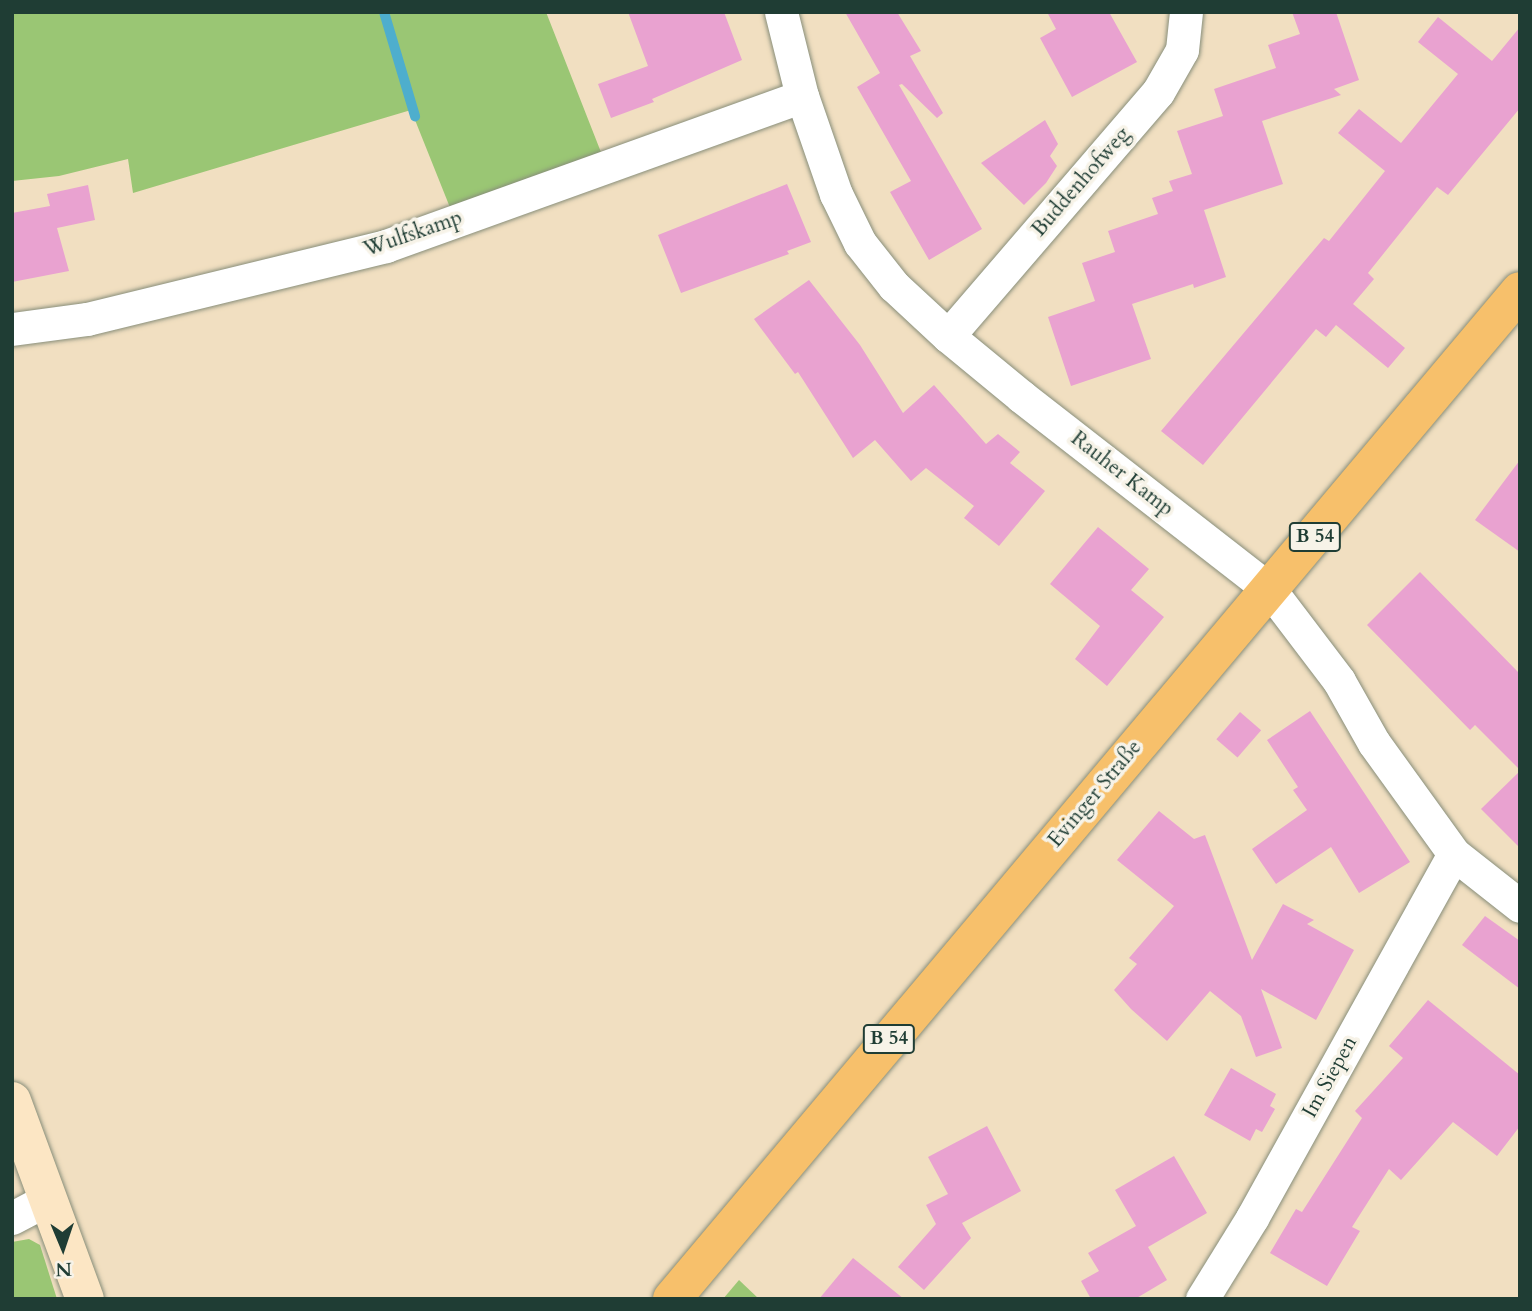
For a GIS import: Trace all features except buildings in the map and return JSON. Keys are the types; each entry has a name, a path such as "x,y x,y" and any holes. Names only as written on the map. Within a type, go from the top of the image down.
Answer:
{"main road":[{"name":"Evinger Straße","path":"671,1299 1520,291"}],"street":[{"name":"Rauher Kamp","path":"781,12 803,96 836,194 860,243 894,286 948,337 1270,590 1293,616 1339,681 1374,743 1454,854 1520,906"},
{"name":"Buddenhofweg","path":"948,337 1158,92 1182,50 1186,12"},
{"name":"Wulfskamp","path":"12,330 87,319 386,246 803,96"},
{"name":"Im Siepen","path":"1202,1299 1252,1218 1454,854"},
{"path":"12,1101 85,1299"},
{"path":"12,1218 48,1199"}],"green space":[{"path":"12,12 546,12 606,165 455,220 411,110 133,193 128,159 59,176 12,181"},
{"path":"29,1239 40,1245 57,1299 12,1299 12,1242"},
{"path":"739,1280 759,1299 723,1299"}],"waterway":[{"path":"384,12 415,116"}]}
